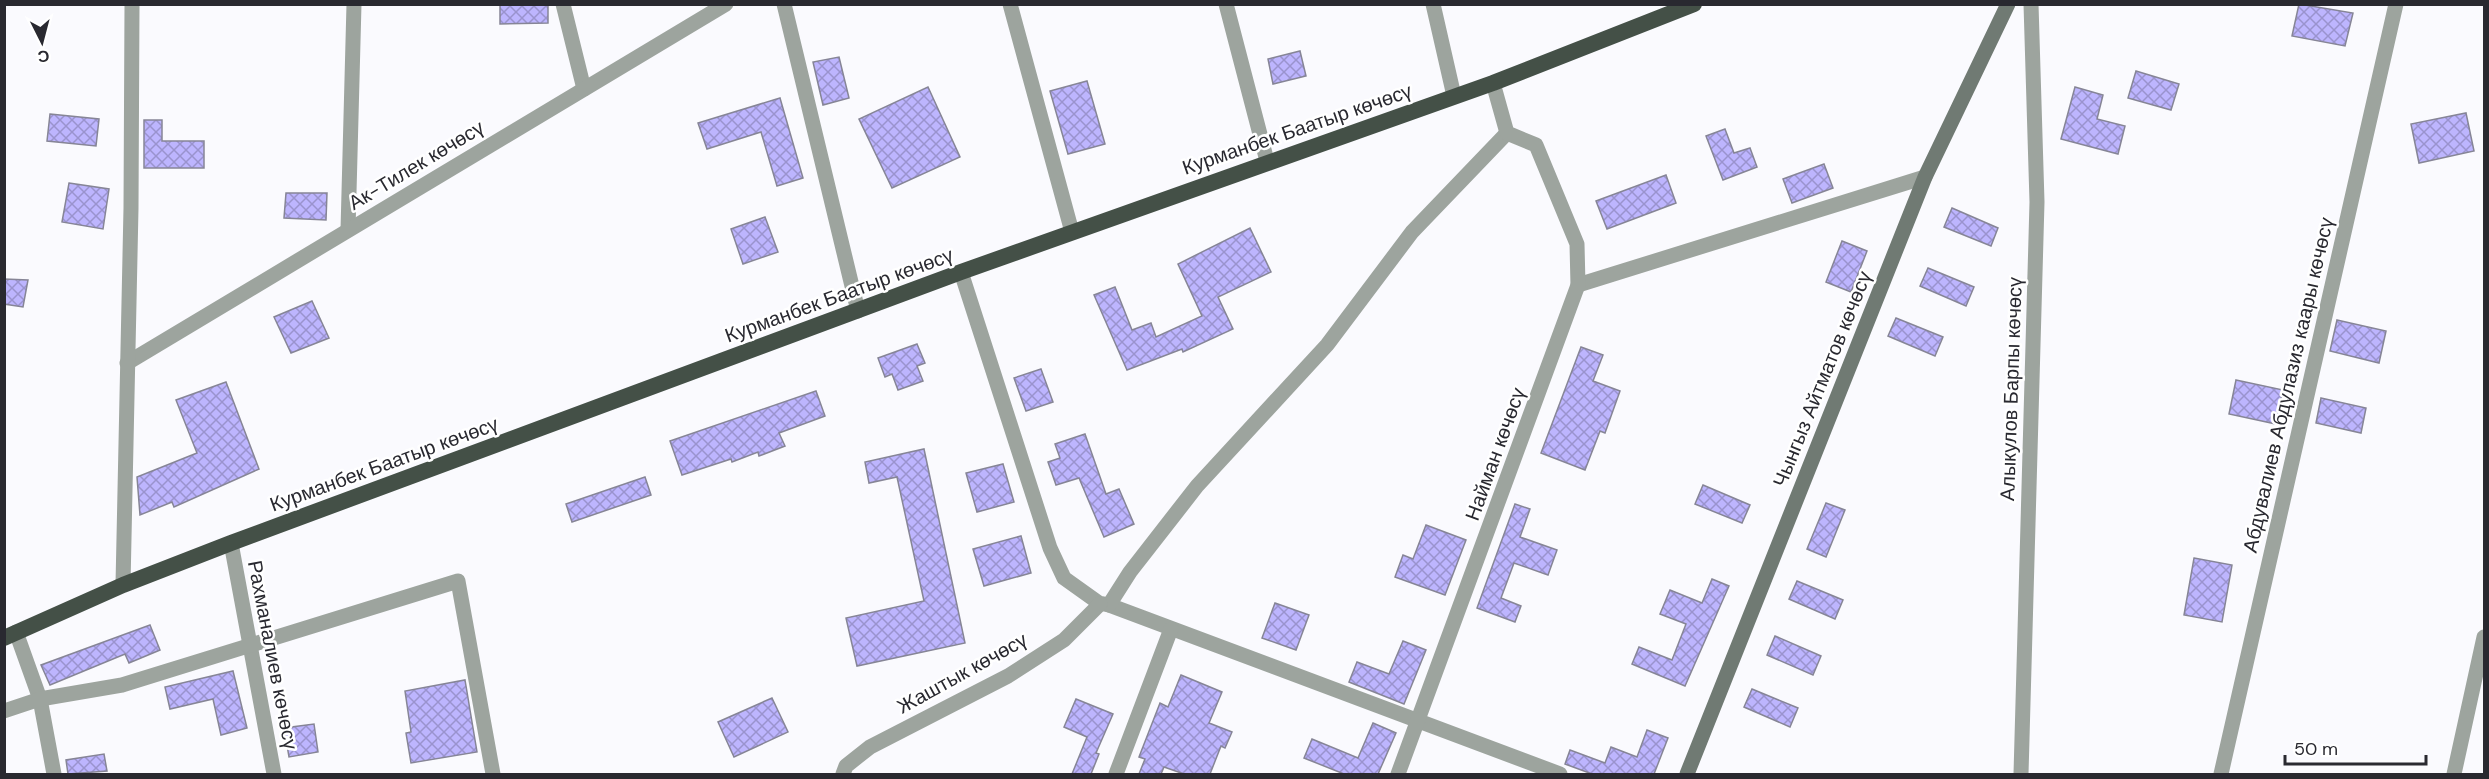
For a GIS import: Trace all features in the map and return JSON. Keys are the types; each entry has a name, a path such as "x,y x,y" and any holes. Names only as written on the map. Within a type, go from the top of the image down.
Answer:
{"highway":[{"name":"Курманбек Баатыр көчөсү","path":"10,635 123,585 231,543 961,272 1267,161 1493,83 1672,9 1694,4"}],"main road":[{"name":"Чынгыз Айтматов көчөсү","path":"1687,774 1925,177 2008,4"}],"street":[{"path":"123,585 132,4"},
{"path":"348,231 354,4"},
{"path":"563,4 584,89"},
{"name":"Ак-Тилек көчөсү","path":"127,363 726,4"},
{"path":"784,4 858,311"},
{"path":"1010,4 1072,232"},
{"path":"1226,4 1267,161"},
{"path":"1433,4 1454,96"},
{"name":"Алыкулов Барпы көчөсү","path":"2021,774 2037,202 2031,4"},
{"name":"Абдувалиев Абдулазиз каары көчөсү","path":"2222,774 2396,4"},
{"path":"1493,83 1507,133"},
{"name":"Найман көчөсү","path":"1398,774 1578,285 1577,244 1536,146 1507,133"},
{"name":"Жаштык көчөсү","path":"843,774 846,766 870,747 1008,676 1064,640 1105,605 1197,486 1327,345 1412,232 1507,133"},
{"path":"1578,285 1925,177"},
{"path":"961,272 1050,548 1064,578 1105,605 1560,774"},
{"name":"Рахманалиев көчөсү","path":"231,543 274,774"},
{"path":"4,711 40,699 122,685 458,581 493,774"},
{"path":"1116,774 1171,629"},
{"path":"10,635 40,699 54,774"},
{"path":"2454,774 2484,637"}],"building":[{"path":"500,4 548,4 548,23 500,24"},
{"path":"2299,4 2353,13 2345,46 2292,36"},
{"path":"1300,51 1306,76 1273,84 1268,59"},
{"path":"839,57 849,98 823,105 813,62"},
{"path":"2136,71 2179,84 2171,110 2128,98"},
{"path":"1087,81 1105,144 1068,154 1050,91"},
{"path":"928,87 960,157 892,188 859,119"},
{"path":"2075,87 2103,95 2097,119 2125,126 2118,154 2061,139"},
{"path":"780,98 803,178 777,186 761,132 707,149 698,123"},
{"path":"2466,113 2474,151 2419,163 2411,124"},
{"path":"50,114 99,119 96,146 47,141"},
{"path":"144,120 162,120 162,141 204,141 204,168 144,168"},
{"path":"1725,129 1734,153 1750,148 1757,167 1723,180 1706,136"},
{"path":"1824,164 1833,188 1792,203 1783,179"},
{"path":"1666,175 1676,203 1607,229 1596,201"},
{"path":"69,183 109,189 103,229 62,222"},
{"path":"286,193 327,193 326,220 284,218"},
{"path":"1952,208 1998,228 1991,246 1944,227"},
{"path":"765,217 778,252 743,264 731,229"},
{"path":"1250,228 1271,272 1218,297 1233,329 1183,352 1182,349 1127,370 1094,295 1115,287 1132,330 1151,323 1156,337 1202,316 1178,264"},
{"path":"1842,241 1867,251 1851,292 1826,282"},
{"path":"1928,268 1974,287 1966,306 1920,286"},
{"path":"4,279 28,280 23,307 4,304"},
{"path":"312,301 329,338 291,353 274,317"},
{"path":"1896,318 1943,337 1935,356 1888,336"},
{"path":"2337,320 2386,331 2379,363 2330,351"},
{"path":"917,344 925,363 917,366 923,381 898,390 892,374 885,377 878,358"},
{"path":"1581,347 1603,355 1593,381 1620,391 1605,433 1600,431 1585,470 1541,453"},
{"path":"1041,369 1053,402 1026,411 1014,378"},
{"path":"2236,380 2283,390 2276,424 2229,414"},
{"path":"226,382 259,469 174,507 172,502 140,515 137,477 197,453 176,400"},
{"path":"816,391 825,416 779,433 785,446 759,456 758,452 732,462 731,459 682,475 670,441"},
{"path":"2321,398 2366,408 2361,433 2316,423"},
{"path":"1085,434 1106,494 1119,489 1134,524 1104,537 1079,478 1056,485 1048,462 1060,458 1055,444"},
{"path":"924,449 965,643 857,666 846,618 924,601 897,477 869,483 865,462"},
{"path":"1003,464 1014,502 977,512 966,473"},
{"path":"645,477 651,495 572,522 566,504"},
{"path":"1703,485 1750,505 1742,523 1695,504"},
{"path":"1826,503 1845,510 1826,557 1807,549"},
{"path":"1515,504 1530,509 1520,537 1557,550 1548,575 1514,563 1501,598 1521,606 1515,622 1477,608"},
{"path":"1426,525 1466,540 1445,595 1395,577 1403,555 1413,559"},
{"path":"1021,536 1031,573 984,586 973,549"},
{"path":"2194,558 2232,565 2222,622 2184,615"},
{"path":"1712,579 1729,586 1685,686 1632,664 1639,647 1672,660 1686,624 1660,614 1670,590 1702,603"},
{"path":"1797,581 1843,600 1835,619 1789,599"},
{"path":"1275,603 1309,615 1296,650 1262,638"},
{"path":"150,625 160,650 129,663 125,654 50,685 41,665"},
{"path":"1775,636 1821,656 1813,675 1767,655"},
{"path":"1403,641 1426,650 1404,704 1349,682 1357,662 1389,674"},
{"path":"233,671 247,728 221,735 213,699 170,709 165,687"},
{"path":"1181,675 1222,692 1209,723 1232,732 1225,748 1221,746 1210,774 1184,774 1164,767 1161,774 1139,774 1145,759 1139,757 1160,703 1168,707"},
{"path":"465,680 477,752 411,763 406,733 411,732 405,691"},
{"path":"1752,689 1798,708 1790,727 1744,707"},
{"path":"772,698 788,732 734,757 718,722"},
{"path":"1076,699 1113,714 1096,753 1099,754 1091,774 1072,774 1087,737 1064,727"},
{"path":"1373,723 1396,733 1378,774 1344,774 1304,758 1312,739 1358,758"},
{"path":"314,724 318,752 289,757 284,728"},
{"path":"1647,730 1668,738 1654,774 1592,774 1565,764 1570,750 1605,763 1611,747 1637,757"},
{"path":"104,754 107,771 68,774 66,760"}]}
